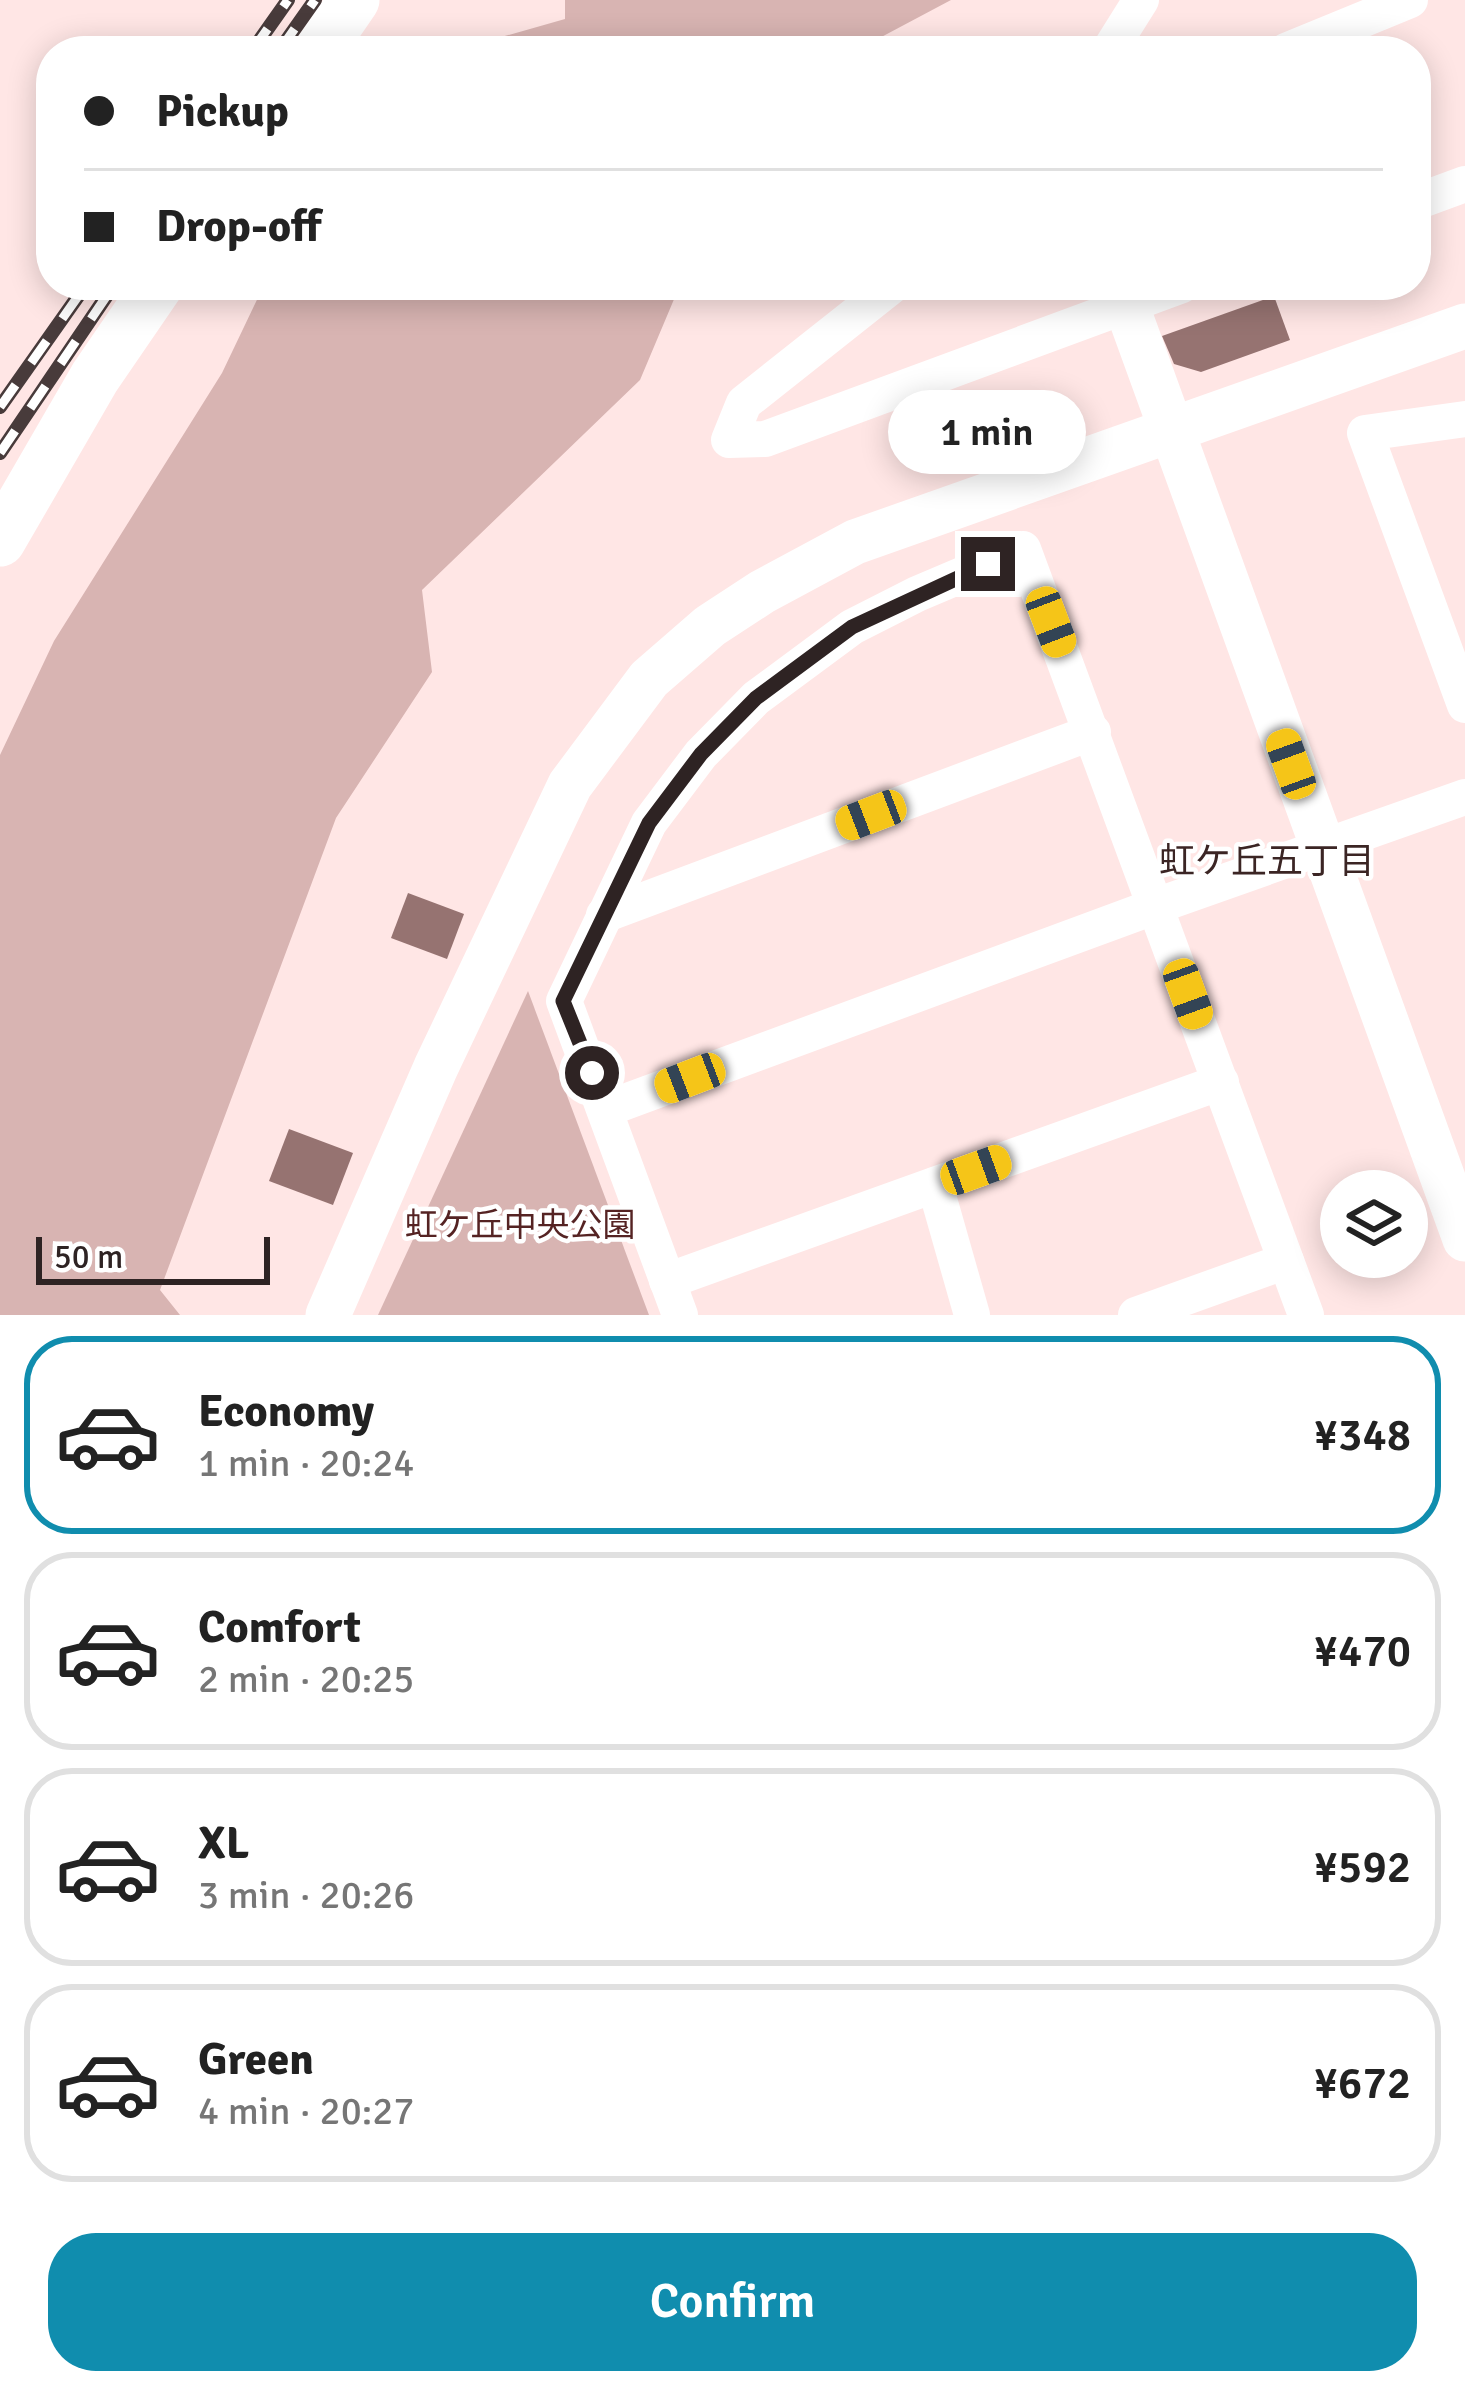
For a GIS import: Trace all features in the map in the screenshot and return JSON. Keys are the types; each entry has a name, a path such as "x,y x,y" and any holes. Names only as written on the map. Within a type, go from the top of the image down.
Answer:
{"main road":[{"path":"329,36 354,0"},
{"path":"0,541 95,377 148,300"}],"street":[{"path":"1118,36 1141,0"},
{"path":"1322,36 1410,0"},
{"path":"1431,196 1465,184"},
{"path":"874,300 743,403 729,440 765,439 1111,300"},
{"path":"1125,300 1321,848 1462,1221"},
{"path":"328,1315 534,855 570,785 650,679 728,615 855,542 1465,326"},
{"path":"1465,419 1365,434 1448,604 1465,704"},
{"path":"1221,1082 935,1185 674,1298 563,1001 649,823 701,754 756,698 852,627 1023,549 1093,732 1156,906 1221,1082 1306,1315"},
{"path":"604,916 1093,732"},
{"path":"606,1109 1465,797"},
{"path":"935,1185 972,1315"},
{"path":"1136,1315 1286,1261"}],"green space":[{"path":"565,0 951,0 883,36 505,36 565,19"},
{"path":"257,300 674,300 640,380 422,590 432,672 336,818 160,1290 180,1315 0,1315 0,755 54,641 222,373"},
{"name":"虹ケ丘中央公園","path":"528,991 649,1315 378,1315"}],"building":[{"path":"1263,300 1275,300 1290,340 1201,372 1174,364 1162,336"},
{"path":"408,893 464,914 447,959 391,938"},
{"path":"289,1129 353,1153 333,1205 269,1181"}],"railway":[{"path":"263,36 288,0"},
{"path":"290,36 315,0"},
{"path":"0,407 75,300"},
{"path":"0,453 104,300"}],"district":[{"name":"虹ケ丘五丁目","path":"1267,861"}],"route":[{"path":"592,1073 563,1001 649,823 701,754 756,698 852,627 988,564"}]}
